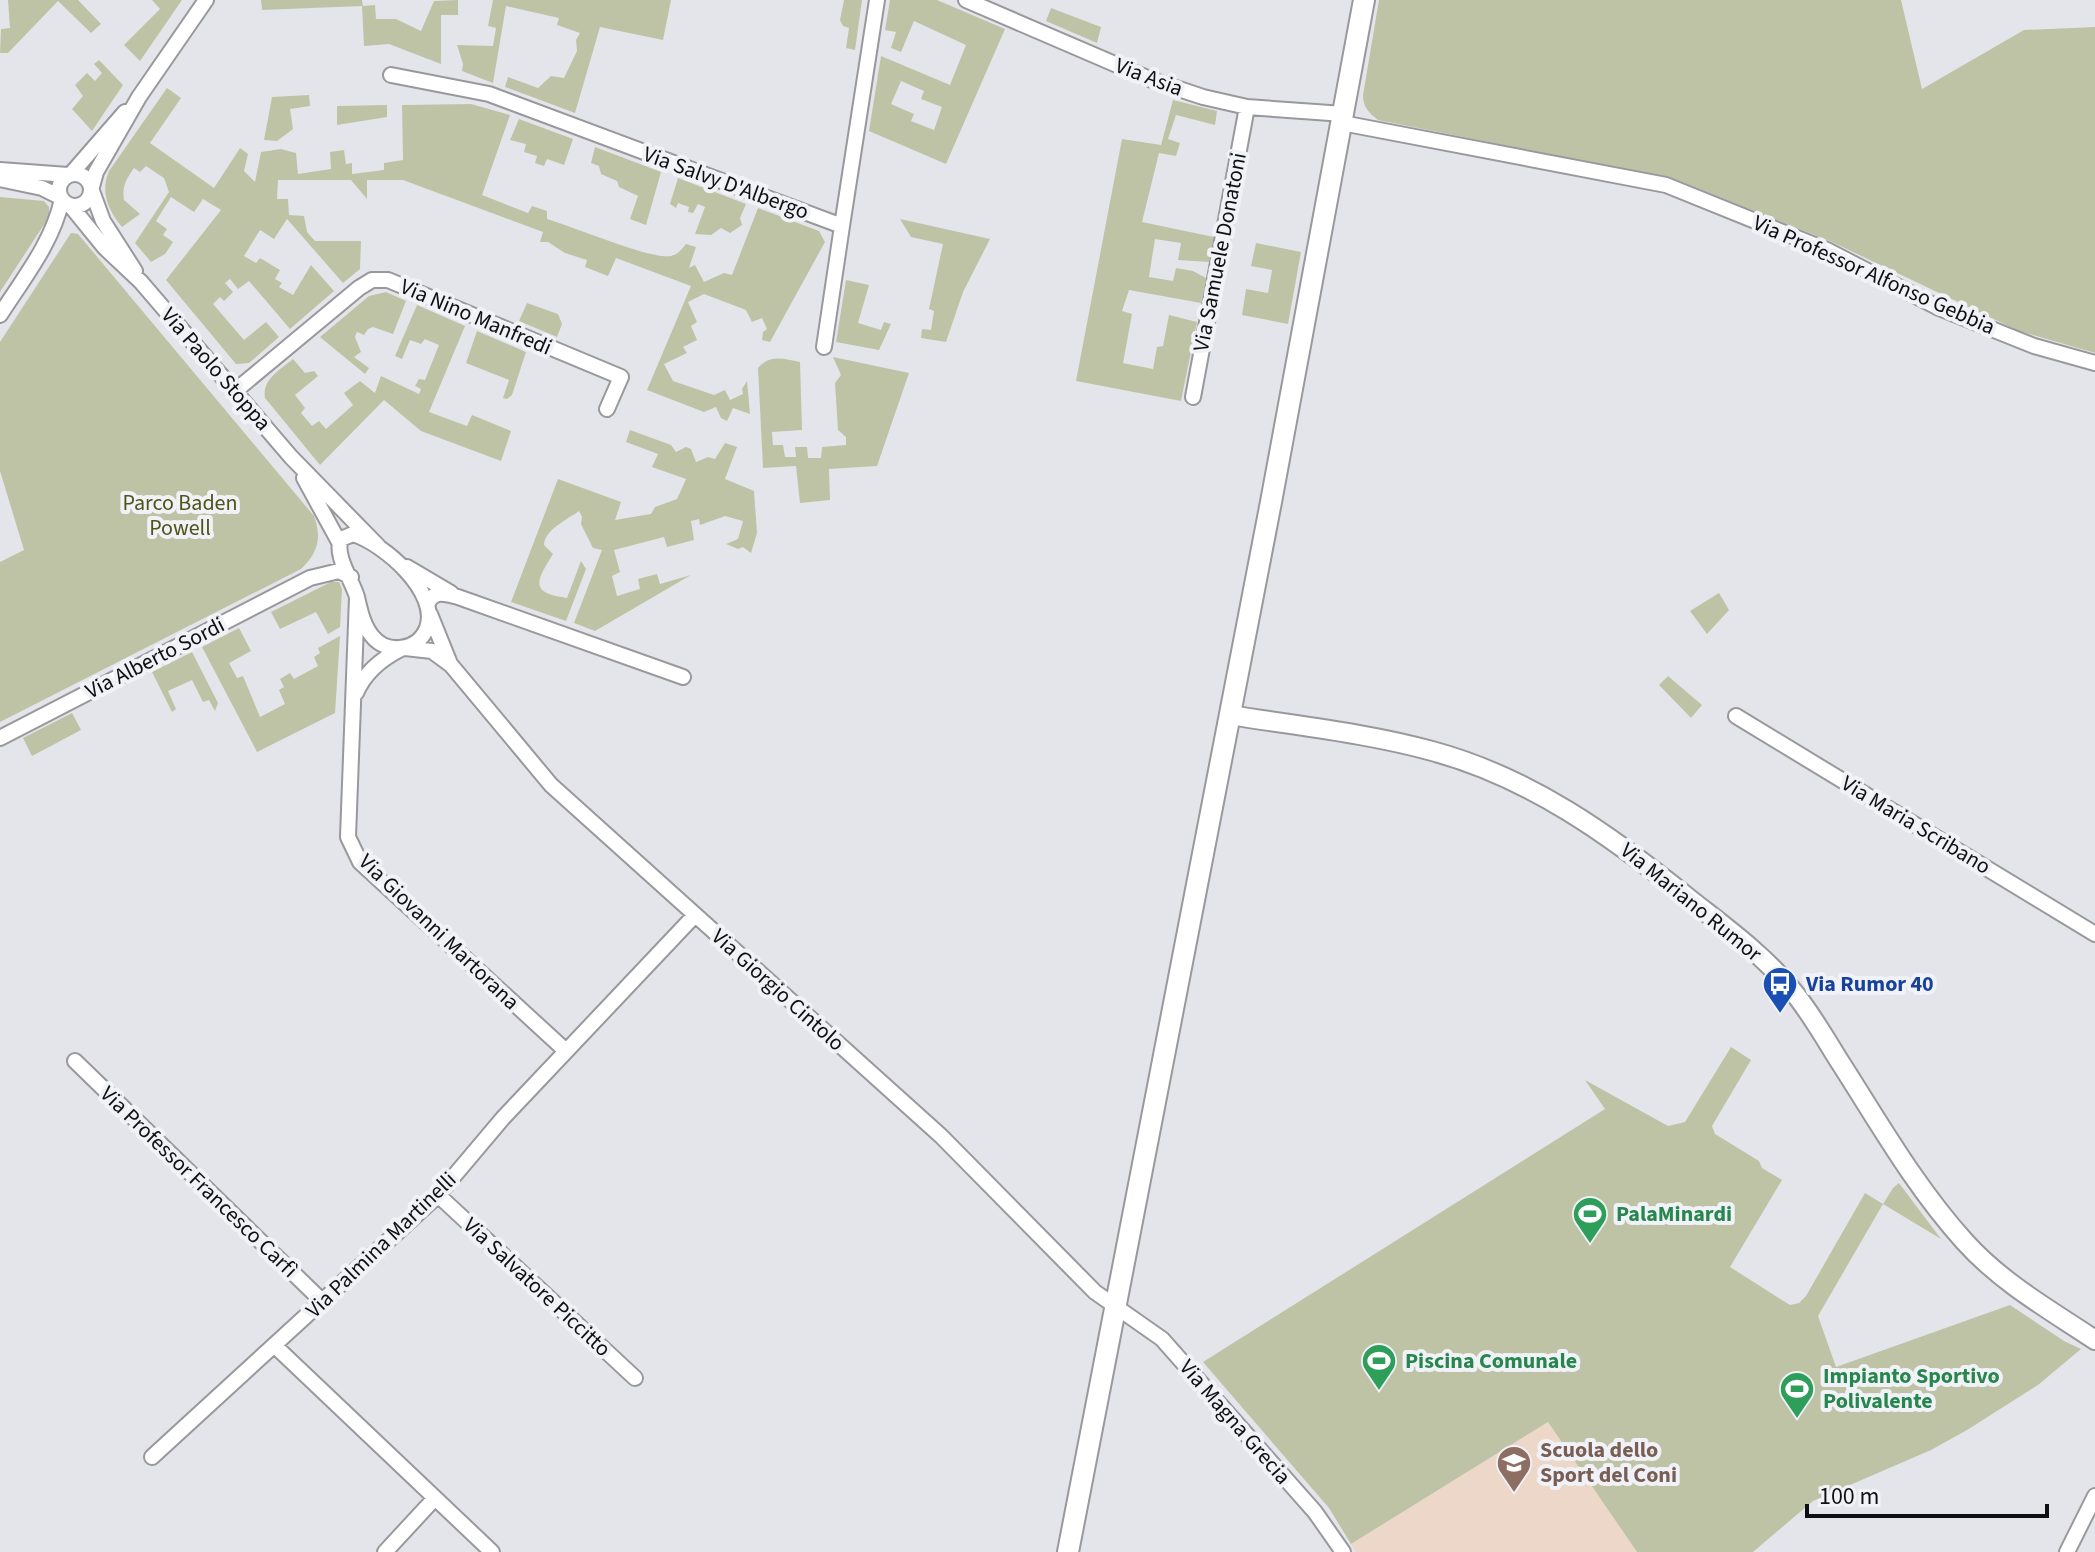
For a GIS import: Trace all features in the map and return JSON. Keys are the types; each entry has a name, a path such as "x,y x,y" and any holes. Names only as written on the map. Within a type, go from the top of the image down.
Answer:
{"main road":[{"path":"1068,1552 1364,0"}],"street":[{"path":"0,179 42,188 69,204 86,202 96,172 139,97 206,0"},
{"path":"824,347 877,0"},
{"name":"Via Asia","path":"967,0 1152,80 1203,97 1247,107 1343,119"},
{"name":"Via Salvy D'Albergo","path":"391,75 489,94 842,226"},
{"path":"139,97 60,184 69,204 105,248 141,282"},
{"name":"Via Samuele Donatoni","path":"1193,397 1247,107"},
{"name":"Via Professor Alfonso Gebbia","path":"1343,119 1465,147 1666,185 1827,250 1939,308 2034,346 2095,363"},
{"path":"0,170 82,174 92,189 103,221 141,282"},
{"path":"0,315 69,204"},
{"name":"Via Nino Manfredi","path":"235,391 359,288 372,280 388,280 621,377 607,409"},
{"name":"Via Paolo Stoppa","path":"141,282 291,457 384,551"},
{"name":"Via Paolo Stoppa","path":"291,457 339,543 357,597"},
{"path":"339,543 343,537 353,534 458,597"},
{"name":"Via Alberto Sordi","path":"310,578 339,543"},
{"name":"Via Giorgio Cintolo","path":"384,551 407,572 428,607 451,665"},
{"name":"Via Alberto Sordi","path":"0,738 310,578 339,571 351,577"},
{"path":"353,701 366,674 423,635 427,627 429,598 440,592 683,677"},
{"name":"Via Giorgio Cintolo","path":"357,597 365,626 375,641 391,648 432,651 451,665 551,785 941,1136 1095,1292 1115,1305"},
{"name":"Via Giovanni Martorana","path":"357,597 348,837 360,862 566,1051"},
{"name":"Via Mariano Rumor","path":"1230,715 1387,740 1433,751 1515,782 1600,829 1775,970 1811,1016 1921,1188 1965,1242 1987,1265 2024,1294 2095,1340"},
{"name":"Via Maria Scribano","path":"1736,716 2095,934"},
{"name":"Via Palmina Martinelli","path":"152,1457 438,1195 503,1118 695,915"},
{"name":"Via Professor Francesco Carfì","path":"75,1061 323,1302"},
{"name":"Via Salvatore Piccitto","path":"438,1195 635,1378"},
{"name":"Via Magna Grecia","path":"1115,1305 1162,1339 1315,1512 1343,1552"},
{"path":"275,1346 492,1552"},
{"path":"2067,1552 2095,1496"},
{"path":"385,1552 435,1498"}],"shaded area":[{"name":"Scuola dello Sport del Coni","path":"1548,1422 1637,1552 1356,1552 1351,1544"}],"green space":[{"path":"8,0 78,0 101,24 91,33 58,1 8,53 0,53 1,29 10,28"},
{"path":"152,0 182,0 140,61 124,45 160,9"},
{"path":"261,0 362,0 363,6 375,5 376,19 396,19 421,31 434,1 458,0 458,15 441,15 441,64 389,44 364,46 362,6 262,10"},
{"path":"493,0 671,0 663,40 600,27 575,113 505,87 508,77 538,88 551,76 564,78 577,51 576,40 580,33 557,25 559,18 506,6 493,83 462,71 457,45 493,46 496,28 488,26"},
{"path":"844,0 862,0 855,50 846,48 849,28 843,26 840,20"},
{"path":"890,0 937,0 1005,29 946,164 869,131 881,56 950,85 966,45 914,21 901,52 891,48 896,32 885,30","holes":["901,81 924,91 921,99 942,107 934,130 911,121 914,114 891,104"]},
{"path":"1379,0 1901,0 1922,89 2024,30 2095,27 2095,353 2019,331 1832,242 1674,179 1378,120 1367,109 1363,95"},
{"path":"1051,8 1101,27 1097,43 1046,21"},
{"path":"99,60 123,85 92,131 72,109 83,96 75,85 87,73 95,81 102,73 94,64"},
{"path":"167,88 181,98 150,143 214,188 240,148 248,154 244,171 255,182 261,152 281,149 296,153 298,174 331,169 330,152 344,150 346,164 352,163 352,174 384,170 384,163 403,160 402,105 471,104 510,115 482,195 528,213 532,206 547,211 547,219 647,253 671,256 686,244 696,247 689,268 695,265 704,282 724,273 732,275 758,208 819,231 825,242 770,342 762,340 763,332 767,329 762,318 752,322 746,310 704,294 688,302 697,322 691,326 697,340 683,347 687,353 664,364 673,381 714,395 725,390 730,400 743,394 742,389 747,381 750,414 733,408 727,421 721,418 716,407 704,412 647,390 691,286 616,258 608,276 585,267 587,260 565,253 548,242 540,242 543,232 403,180 367,180 367,199 351,180 278,180 277,199 288,199 289,215 304,216 307,232 315,241 361,241 360,269 343,283 287,219 274,239 260,230 244,256 256,263 260,258 280,270 275,279 282,283 279,287 293,295 311,265 334,291 290,329 249,281 238,289 230,279 225,283 233,292 224,301 220,297 213,304 244,340 266,322 279,337 249,363 236,364 166,280 221,210 203,199 194,212 171,197 156,221 167,229 163,235 173,242 165,254 151,262 135,243 169,192 164,178 146,166 140,172 134,168 125,183 124,200 140,214 122,227 105,193 109,171"},
{"path":"309,95 310,106 290,109 293,129 277,141 264,140 272,97"},
{"path":"1173,100 1217,111 1215,125 1176,115 1168,139 1180,143 1176,156 1159,153 1142,222 1214,237 1209,262 1178,260 1181,243 1155,239 1149,277 1173,281 1176,268 1193,271 1206,278 1201,303 1129,290 1122,311 1132,314 1123,363 1153,369 1157,347 1163,346 1169,315 1197,322 1181,401 1076,381 1122,139 1161,145"},
{"path":"387,105 387,117 337,125 337,106"},
{"path":"519,119 573,139 564,165 547,159 544,166 535,163 537,156 524,152 526,144 510,140"},
{"path":"595,147 661,172 646,225 630,219 638,196 619,187 617,181 601,174 599,166 591,163"},
{"path":"678,178 746,204 740,218 742,225 730,233 721,228 711,235 695,234 705,207 698,204 693,213 688,212 689,207 678,203 676,208 670,204"},
{"path":"0,197 44,201 49,207 49,217 0,292"},
{"path":"900,219 990,239 963,292 946,342 921,338 922,329 931,330 934,311 929,309 943,244 911,237"},
{"name":"Parco Baden Powell","path":"71,233 78,234 314,516 318,531 317,545 301,569 0,722 0,562 24,550 0,471 0,342"},
{"path":"1256,243 1301,252 1288,324 1242,315 1246,289 1268,293 1272,270 1251,266"},
{"path":"846,280 869,285 858,323 881,330 884,322 891,324 879,350 836,342"},
{"path":"386,292 406,301 393,334 373,327 364,335 357,332 355,337 361,352 354,357 369,368 365,374 320,337 369,296"},
{"path":"527,303 558,314 562,324 557,337 519,321"},
{"path":"417,305 465,326 429,412 467,426 472,415 511,431 501,461 421,431 384,400 320,465 265,398 269,380 293,359 305,373 314,371 318,376 295,395 305,408 301,413 312,426 319,421 326,429 353,405 344,393 360,381 375,393 381,376 419,394 421,389 415,386 419,379 425,380 439,345 425,339 421,344 410,340 402,359 395,356"},
{"path":"477,331 526,352 512,395 507,399 503,398 509,380 466,363"},
{"path":"833,357 909,373 877,466 829,469 830,500 800,503 796,466 763,468 758,368 772,359 800,362 802,430 772,432 773,445 783,445 785,457 796,457 795,447 807,447 808,458 821,458 822,447 846,445 846,437 838,430 835,383 841,375"},
{"path":"630,430 671,445 676,452 686,447 691,449 696,462 708,457 715,459 725,443 737,447 725,479 754,491 757,533 751,553 743,547 738,549 726,544 738,539 743,521 725,516 700,525 699,519 691,521 694,540 667,547 664,537 614,550 620,572 612,576 617,596 640,589 638,579 657,574 660,584 691,575 595,631 574,623 602,550 593,548 581,524 579,511 552,530 545,539 544,545 553,554 539,584 546,593 567,598 581,561 586,569 566,621 511,602 558,479 621,502 615,520 651,514 655,507 677,499 686,479 652,467 658,454 626,442"},
{"path":"331,582 339,582 342,589 340,627 328,634 316,612 280,629 271,612"},
{"path":"1719,593 1729,610 1707,634 1690,611"},
{"path":"239,628 251,651 229,663 237,678 243,676 260,717 285,704 279,690 284,687 280,679 290,673 294,679 318,666 314,657 320,653 318,648 340,636 335,713 257,752 202,647"},
{"path":"192,652 218,703 215,711 209,700 203,702 192,680 168,691 176,709 172,712 152,672"},
{"path":"1668,676 1702,705 1691,718 1659,685"},
{"path":"72,713 81,730 32,756 23,738"},
{"path":"1731,1047 1751,1060 1712,1126 1715,1134 1759,1161 1762,1168 1782,1180 1730,1267 1790,1305 1799,1303 1806,1296 1865,1193 1883,1204 1818,1316 1836,1367 2010,1305 2081,1349 2038,1385 1967,1430 1931,1450 1813,1501 1753,1552 1637,1552 1548,1422 1351,1544 1329,1508 1203,1362 1605,1109 1585,1080 1668,1126 1685,1122"},
{"path":"1899,1183 1941,1239 1883,1204"}],"place":[{"name":"Via Rumor 40","path":"1780,1015"},
{"name":"PalaMinardi","path":"1590,1245"},
{"name":"Piscina Comunale","path":"1379,1392"},
{"name":"Impianto Sportivo Polivalente","path":"1797,1420"},
{"name":"Scuola dello Sport del Coni","path":"1514,1494"}]}
